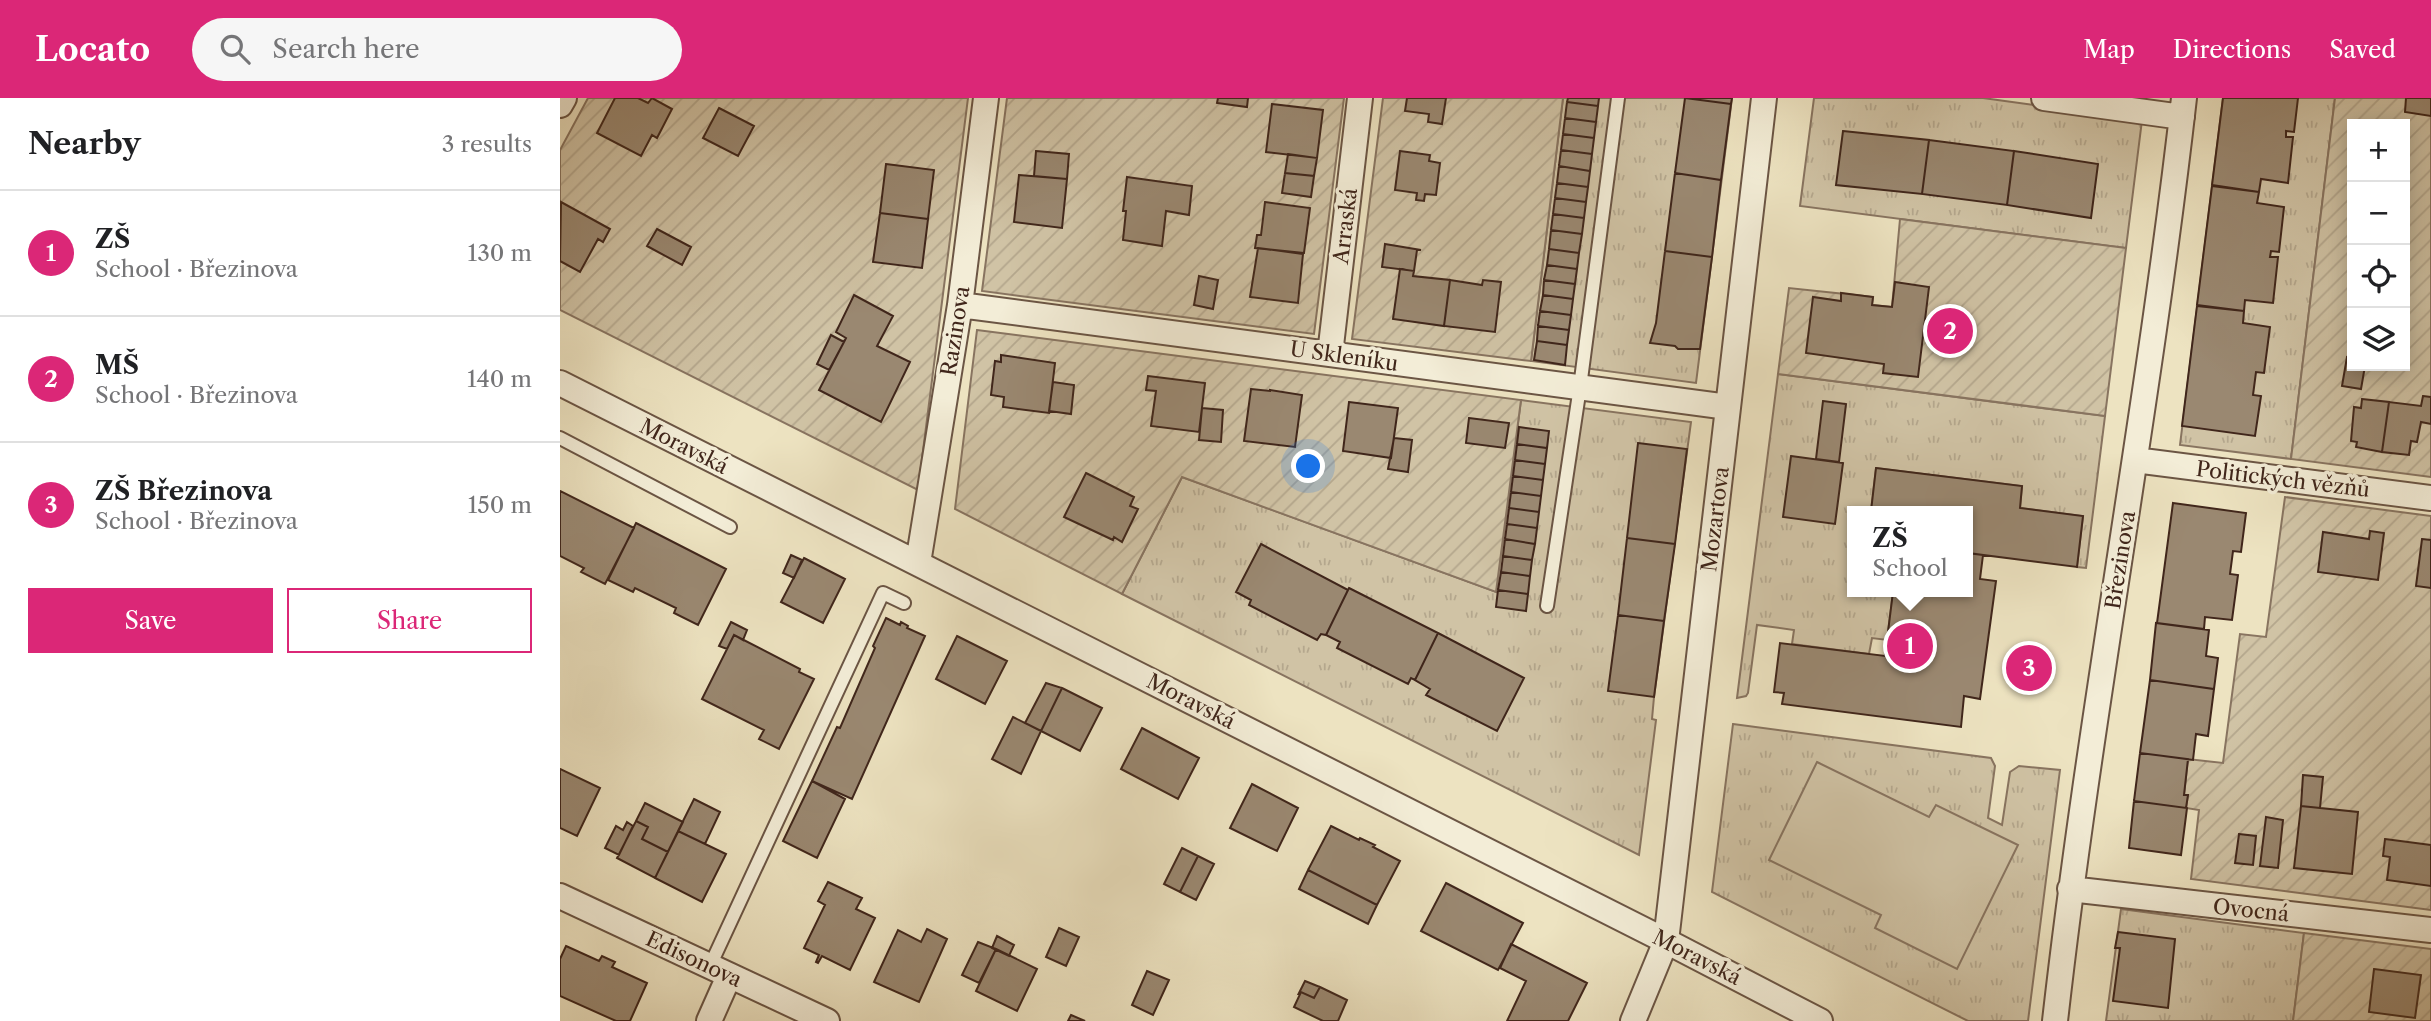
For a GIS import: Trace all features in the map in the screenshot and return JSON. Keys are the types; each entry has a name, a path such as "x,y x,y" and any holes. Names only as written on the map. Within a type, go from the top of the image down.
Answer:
{"street":[{"path":"560,105 564,98"},
{"name":"Razinova","path":"918,564 960,305 986,98"},
{"name":"Arraská","path":"1330,354 1360,98"},
{"name":"Mozartova","path":"1633,1021 1667,941 1764,98"},
{"path":"2044,98 2183,107"},
{"name":"Březinova","path":"2055,1021 2070,889 2135,460 2183,107"},
{"name":"U Skleníku","path":"960,305 1728,407"},
{"name":"Moravská","path":"560,383 1667,941 1820,1021"},
{"name":"Politických vězňů","path":"2135,460 2431,498"},
{"name":"Ovocná","path":"2070,889 2431,930"},
{"name":"Edisonova","path":"560,896 827,1021"},
{"path":"709,1021 719,971"}],"lane":[{"path":"1547,606 1580,387 1618,98"},
{"path":"560,438 730,527"},
{"path":"719,971 883,593 904,603"}],"green space":[{"path":"588,98 968,98 918,490 560,310 560,150"},
{"path":"1007,98 1344,98 1314,334 982,291"},
{"path":"1383,98 1563,98 1531,361 1352,339"},
{"path":"1563,98 1732,98 1696,383 1531,361"},
{"path":"1814,98 1983,98 2142,120 2126,248 1800,206"},
{"path":"2223,98 2335,98 2291,459 2180,445"},
{"path":"2335,98 2431,98 2431,477 2291,459"},
{"path":"1900,219 2126,248 2105,416 1778,374 1789,288 1873,297 1872,305 1892,307"},
{"path":"977,330 1521,400 1496,592 1182,477 1122,594 955,509"},
{"path":"1778,374 2105,416 2086,568 2077,567 2083,516 2020,508 2022,486 1876,468 1872,506 1847,506 1847,597 1892,597 1887,640 1872,638 1869,654 1792,644 1794,630 1757,625 1748,693 1737,698"},
{"path":"1521,400 1691,422 1654,697 1652,719 1656,720 1639,855 1122,594 1182,477 1496,592"},
{"path":"2285,497 2431,516 2431,910 2191,879 2199,810 2186,808 2188,795 2184,795 2188,759 2223,763 2240,634 2266,637"},
{"path":"1733,724 1991,758 1995,766 1988,818 2002,825 2010,772 2019,766 2060,770 2028,1021 1968,1021 1712,892"},
{"path":"1817,762 1929,817 1936,805 2018,845 1957,969 1875,928 1881,915 1769,860"},
{"path":"2121,909 2304,933 2293,1021 2106,1021"},
{"path":"2304,933 2431,949 2431,1021 2293,1021"}],"building":[{"path":"615,98 638,98 648,103 652,98 672,109 657,138 652,135 641,156 597,133"},
{"path":"1218,98 1248,98 1247,107 1217,103"},
{"path":"1407,98 1446,98 1442,124 1428,122 1429,114 1405,111"},
{"path":"1568,98 1599,98 1598,106 1567,102"},
{"path":"1685,98 1732,98 1731,104"},
{"path":"1685,98 1731,104 1721,180 1675,173"},
{"path":"2223,98 2298,98 2294,132 2286,131 2286,137 2293,137 2288,183 2261,179 2259,192 2212,185"},
{"path":"2406,98 2431,98 2431,116 2405,112"},
{"path":"1567,102 1598,106 1596,122 1565,118"},
{"path":"1272,104 1323,110 1317,158 1266,152"},
{"path":"719,108 754,126 738,156 703,138"},
{"path":"1565,118 1596,122 1594,138 1563,134"},
{"path":"1843,131 1929,140 1922,194 1836,185"},
{"path":"1563,134 1594,138 1592,154 1561,150"},
{"path":"1929,140 2014,151 2007,205 1922,194"},
{"path":"1561,150 1592,154 1590,171 1559,166"},
{"path":"1036,151 1069,154 1067,179 1034,176"},
{"path":"1400,151 1430,155 1429,161 1440,163 1436,195 1425,194 1424,201 1416,200 1417,193 1395,190"},
{"path":"2014,151 2098,164 2091,218 2007,205"},
{"path":"1288,154 1317,158 1314,176 1285,173"},
{"path":"886,164 934,170 928,219 880,213"},
{"path":"1559,166 1590,171 1588,187 1557,183"},
{"path":"1285,173 1314,176 1311,197 1282,193"},
{"path":"1675,173 1721,180 1712,257 1665,251"},
{"path":"1019,175 1067,179 1062,228 1014,222"},
{"path":"1127,177 1192,186 1189,215 1166,211 1162,246 1123,240"},
{"path":"1557,183 1588,187 1586,202 1555,198"},
{"path":"2212,186 2259,192 2257,203 2284,207 2279,252 2271,251 2270,257 2278,257 2273,303 2245,300 2244,311 2197,305"},
{"path":"1555,198 1586,202 1584,218 1553,214"},
{"path":"561,202 610,229 603,242 598,239 580,272 560,261"},
{"path":"1265,202 1310,208 1304,253 1255,248 1257,235 1261,235"},
{"path":"880,213 928,219 922,268 873,262"},
{"path":"1553,214 1584,218 1582,234 1551,230"},
{"path":"657,229 691,247 682,265 647,246"},
{"path":"1551,230 1582,234 1579,253 1549,249"},
{"path":"1385,244 1421,250 1417,250 1414,271 1382,267"},
{"path":"1258,248 1303,254 1298,303 1250,297"},
{"path":"1549,249 1579,253 1577,269 1547,265"},
{"path":"1665,251 1712,257 1700,349 1678,349 1675,346 1650,343 1656,323"},
{"path":"1547,265 1577,269 1575,284 1544,280"},
{"path":"1400,269 1414,271 1413,276 1450,280 1444,326 1393,319"},
{"path":"1199,276 1218,280 1213,309 1194,305"},
{"path":"1450,280 1482,285 1483,280 1501,282 1495,332 1444,326"},
{"path":"1544,280 1575,284 1573,299 1543,295"},
{"path":"1895,282 1929,287 1918,377 1883,373 1884,364 1806,353 1813,297 1841,301 1841,293 1873,297 1872,305 1892,307"},
{"path":"854,295 893,316 877,346 910,362 881,422 819,390 846,338 836,332"},
{"path":"1543,295 1573,299 1571,315 1540,311"},
{"path":"2197,306 2244,311 2243,323 2270,327 2264,373 2256,372 2253,395 2261,396 2255,436 2182,426"},
{"path":"1540,311 1571,315 1569,330 1538,326"},
{"path":"1538,326 1569,330 1567,345 1537,341"},
{"path":"831,335 844,342 829,370 817,364"},
{"path":"1537,341 1567,345 1565,365 1534,360"},
{"path":"1001,355 1055,363 1049,413 1003,407 1004,397 991,395 995,361 1001,362"},
{"path":"2347,357 2347,371 2364,371 2361,389 2342,386"},
{"path":"1148,376 1205,383 1199,432 1151,426 1156,391 1146,390"},
{"path":"1053,382 1074,385 1071,414 1049,411"},
{"path":"1251,389 1302,395 1295,447 1244,441"},
{"path":"2423,396 2431,397 2431,424 2421,422 2417,442 2411,441 2409,455 2382,452 2389,402 2421,406"},
{"path":"2362,399 2389,402 2382,452 2356,447 2357,442 2351,441 2354,407 2361,408"},
{"path":"1823,401 1846,404 1839,462 1816,459"},
{"path":"1349,402 1398,408 1391,458 1343,451"},
{"path":"1202,408 1223,410 1221,442 1199,440"},
{"path":"1469,418 1509,423 1505,448 1466,443"},
{"path":"1519,427 1549,431 1547,448 1517,444"},
{"path":"1394,438 1412,440 1408,472 1388,469"},
{"path":"1638,443 1687,449 1675,544 1627,538"},
{"path":"1517,444 1547,448 1545,464 1515,460"},
{"path":"1791,456 1843,463 1835,524 1783,517"},
{"path":"1515,460 1545,464 1543,480 1513,476"},
{"path":"1876,468 2022,486 2020,508 2083,516 2077,567 1973,554 1973,506 1872,506"},
{"path":"1086,473 1134,497 1130,506 1138,509 1122,542 1064,517"},
{"path":"1513,476 1543,480 1541,496 1511,492"},
{"path":"560,491 634,528 605,584 581,572 584,568 560,556"},
{"path":"1511,492 1541,496 1539,512 1509,508"},
{"path":"2173,503 2246,513 2241,552 2233,551 2230,574 2238,575 2232,620 2205,617 2204,629 2157,623"},
{"path":"1509,508 1539,512 1537,528 1507,524"},
{"path":"636,523 726,569 698,625 674,613 676,608 635,588 633,592 608,580"},
{"path":"1507,524 1537,528 1535,544 1505,539"},
{"path":"2370,531 2384,533 2378,580 2318,572 2323,532 2369,539"},
{"path":"1627,538 1675,544 1664,621 1618,615"},
{"path":"1505,539 1535,544 1532,560 1503,556"},
{"path":"2422,539 2431,540 2431,588 2416,586"},
{"path":"1261,544 1348,590 1326,635 1321,634 1317,640 1249,605 1251,600 1236,592"},
{"path":"1973,554 1983,555 1980,579 1996,581 1980,699 1964,696 1961,727 1782,704 1784,693 1774,692 1780,643 1885,656 1892,597 1973,597"},
{"path":"791,555 802,560 794,578 783,573"},
{"path":"1503,556 1532,560 1530,576 1501,572"},
{"path":"804,558 845,579 823,623 781,602"},
{"path":"1501,572 1530,576 1528,594 1498,590"},
{"path":"1349,588 1438,633 1415,680 1411,678 1408,684 1337,648 1340,642 1326,635"},
{"path":"1498,590 1528,594 1526,611 1496,607"},
{"path":"1618,615 1664,621 1654,697 1608,691"},
{"path":"886,618 900,625 901,622 908,626 907,628 925,636 852,799 812,781 837,727 840,728"},
{"path":"731,622 747,630 743,640 734,635 727,649 719,646"},
{"path":"2156,623 2209,630 2206,656 2218,658 2214,689 2150,680"},
{"path":"1438,633 1524,678 1497,731 1426,695 1430,689 1415,680"},
{"path":"734,635 814,679 779,749 759,739 764,730 702,699"},
{"path":"957,636 1007,661 985,704 936,679"},
{"path":"2150,680 2214,689 2208,736 2196,734 2193,760 2140,753"},
{"path":"1046,683 1062,688 1041,731 1025,723"},
{"path":"1062,688 1102,708 1080,751 1041,731"},
{"path":"1013,717 1041,731 1021,774 992,759"},
{"path":"1142,728 1199,758 1178,799 1121,769"},
{"path":"2140,753 2188,759 2184,795 2188,795 2186,808 2134,801"},
{"path":"560,769 600,788 577,836 560,828"},
{"path":"2303,775 2323,777 2320,808 2301,806"},
{"path":"812,781 845,799 817,858 783,841"},
{"path":"1252,784 1298,808 1277,851 1230,828"},
{"path":"694,799 720,812 705,844 678,831"},
{"path":"2134,801 2187,808 2181,855 2129,848"},
{"path":"645,803 683,822 668,852 642,839 648,827 636,821"},
{"path":"2301,806 2358,812 2352,874 2294,868"},
{"path":"2266,817 2283,820 2278,868 2260,866"},
{"path":"636,821 648,827 642,839 668,852 655,878 617,858"},
{"path":"627,822 633,826 619,855 605,848 616,826 623,830"},
{"path":"1331,826 1375,845 1373,847 1400,861 1377,905 1308,870"},
{"path":"678,831 726,854 702,902 655,878"},
{"path":"2239,834 2256,836 2253,865 2235,863"},
{"path":"2385,839 2431,845 2431,886 2387,880 2390,857 2383,856"},
{"path":"1182,848 1198,856 1180,892 1164,884"},
{"path":"1198,856 1214,864 1196,900 1180,892"},
{"path":"1308,870 1377,905 1368,924 1299,889"},
{"path":"828,882 862,898 856,909 875,918 850,970 822,956 818,963 816,962 819,955 804,948 825,905 818,901"},
{"path":"1446,883 1523,923 1498,970 1421,931"},
{"path":"1059,928 1079,937 1066,966 1046,957"},
{"path":"927,929 947,939 919,1002 874,982 898,930 921,942"},
{"path":"2118,932 2175,939 2168,1008 2113,1001 2120,948 2115,948"},
{"path":"997,936 1014,945 1009,956 992,948"},
{"path":"978,942 996,949 979,983 962,975"},
{"path":"1511,944 1587,983 1568,1021 1507,1021 1526,981 1500,968"},
{"path":"566,946 599,961 602,956 615,962 612,967 647,983 630,1021 616,1021 560,996 560,959"},
{"path":"996,949 1037,969 1017,1011 976,991"},
{"path":"2374,969 2421,975 2415,1018 2369,1012"},
{"path":"1147,971 1169,980 1153,1015 1132,1005"},
{"path":"1305,981 1320,987 1314,998 1299,993"},
{"path":"1320,987 1347,1000 1338,1021 1323,1021 1294,1007 1301,992 1314,998"},
{"path":"1071,1015 1085,1021 1068,1021"}],"place":[{"name":"MŠ","path":"1950,331"},
{"name":"ZŠ","path":"1910,646"},
{"name":"ZŠ Březinova","path":"2029,668"}]}
